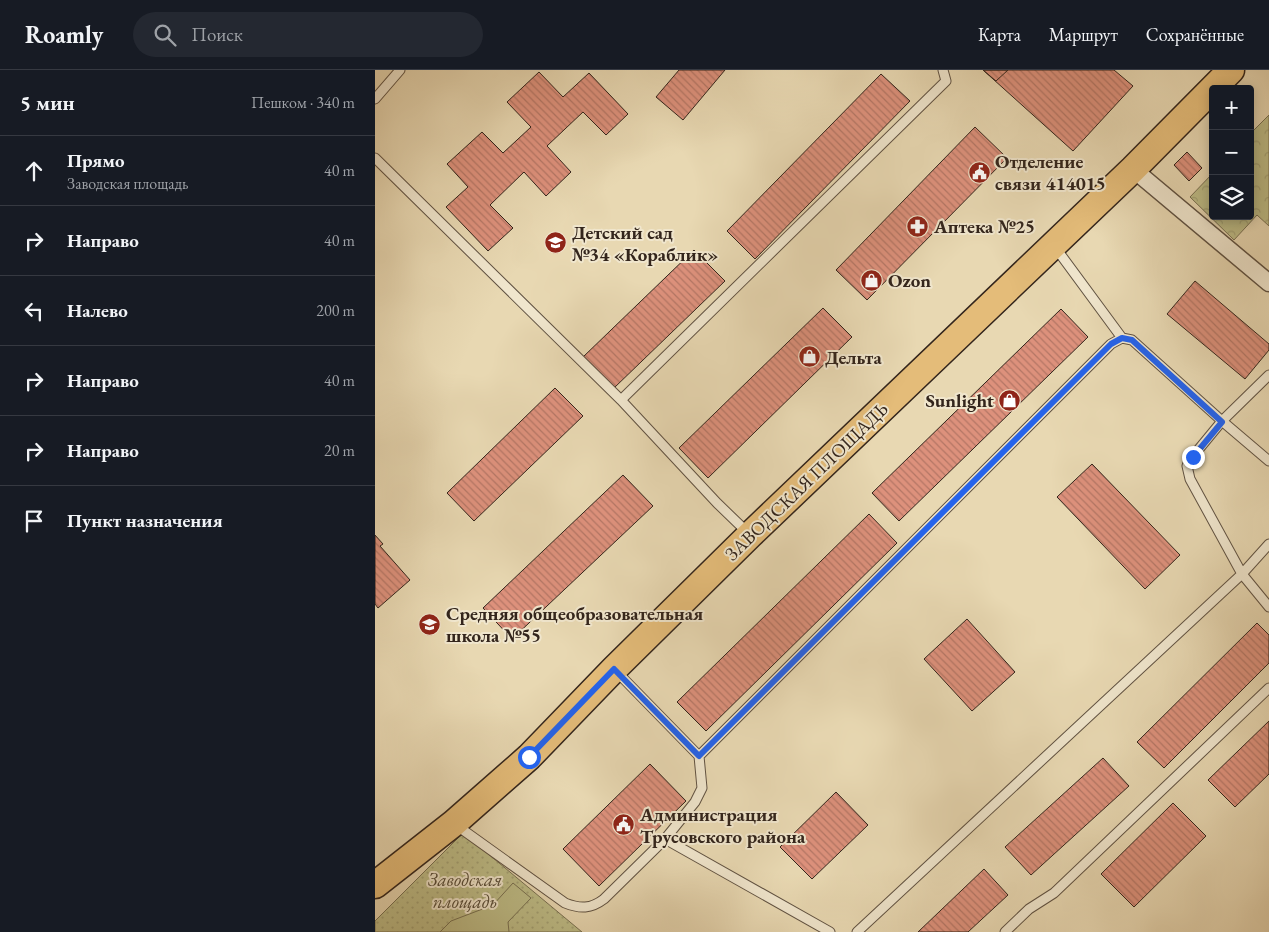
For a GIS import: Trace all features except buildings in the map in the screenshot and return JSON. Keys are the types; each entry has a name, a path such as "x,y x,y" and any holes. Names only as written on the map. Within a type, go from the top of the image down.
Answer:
{"main road":[{"name":"ЗАВОДСКАЯ ПЛОЩАДЬ","path":"375,885 454,823 529,757 614,669 750,535 1054,245 1231,70"}],"street":[{"path":"1133,168 1269,283"}],"lane":[{"path":"375,99 400,70"},
{"path":"621,400 946,82 943,70"},
{"path":"375,158 621,400 717,503 750,535"},
{"path":"1054,245 1122,338"},
{"path":"699,756 1111,344 1122,338 1132,340 1222,422 1269,461"},
{"path":"1269,375 1222,422 1189,461 1188,473 1242,574 1269,607"},
{"path":"857,932 1242,574 1269,544"},
{"path":"454,823 565,903 587,908 596,904 665,839 700,796 702,781 699,756 614,669"},
{"path":"1005,932 1029,909 1054,893 1269,688"},
{"path":"665,839 830,932"}],"green space":[{"path":"1269,115 1269,226 1257,215 1254,218 1254,130"},
{"path":"1209,177 1209,216 1190,197"},
{"path":"1214,220 1252,220 1234,240"},
{"name":"Заводская площадь","path":"463,833 582,932 375,932 375,921"},
{"path":"513,883 531,898 508,922 509,932 440,932 451,921 493,905"}],"place":[{"name":"Отделение связи 414015","path":"979,172"},
{"name":"Аптека №25","path":"918,226"},
{"name":"Детский сад №34 «Кораблик»","path":"556,243"},
{"name":"Ozon","path":"872,280"},
{"name":"Дельта","path":"809,357"},
{"name":"Sunlight","path":"1010,400"},
{"name":"Средняя общеобразовательная школа №55","path":"430,624"},
{"name":"Администрация Трусовского района","path":"624,825"}],"route":[{"path":"529,757 614,669 699,756 1115,341 1122,338 1132,340 1222,422 1193,457"}]}
